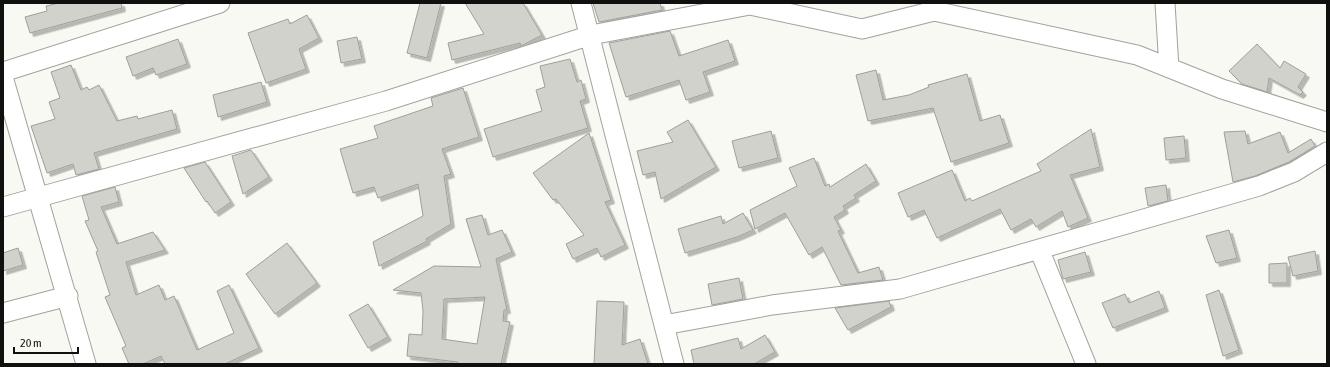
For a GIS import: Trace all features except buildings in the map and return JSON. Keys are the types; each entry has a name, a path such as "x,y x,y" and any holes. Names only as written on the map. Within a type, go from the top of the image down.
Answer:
{"street":[{"path":"3,72 220,3"},
{"path":"581,3 591,35 674,364"},
{"path":"1165,3 1169,68"},
{"path":"3,207 37,199 386,101 591,35 750,5 862,29 934,12 1137,55 1222,89 1327,122"},
{"path":"3,77 37,199 68,296 86,364"},
{"path":"664,325 772,305 900,289 1259,186 1294,172 1327,152"},
{"path":"1039,249 1086,364"},
{"path":"3,313 68,296"}]}
